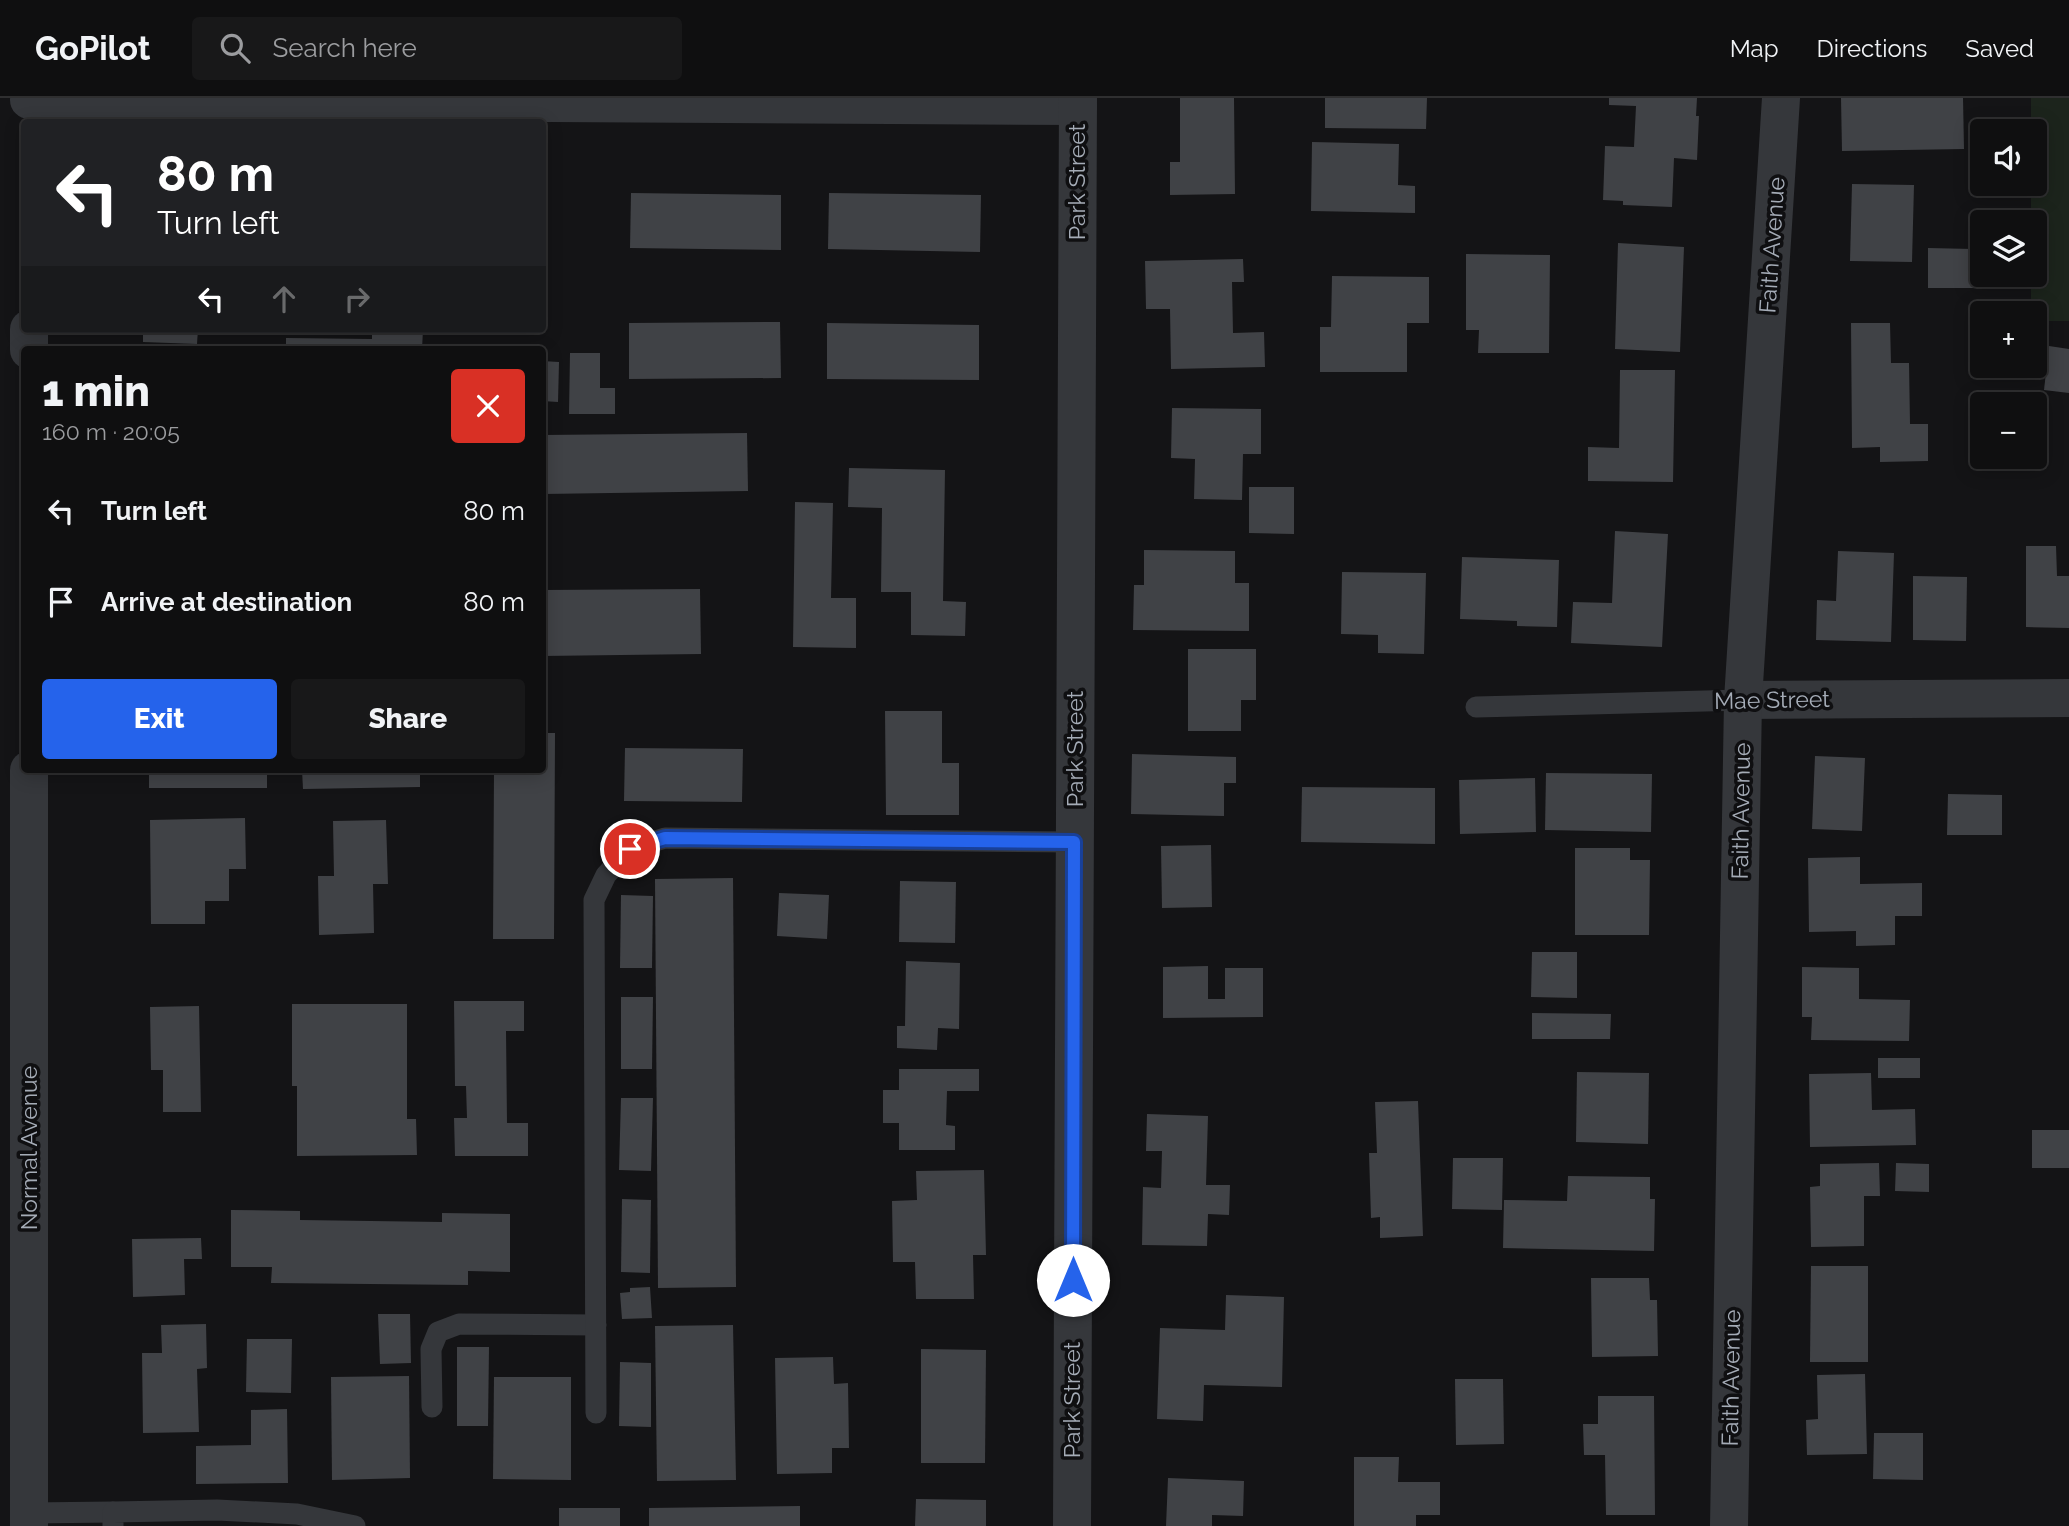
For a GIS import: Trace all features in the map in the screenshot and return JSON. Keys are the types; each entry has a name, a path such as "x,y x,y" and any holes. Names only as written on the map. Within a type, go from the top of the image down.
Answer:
{"street":[{"name":"Faith Avenue","path":"1729,1526 1743,700 1781,98"},
{"path":"29,107 554,100 1078,102"},
{"name":"Park Street","path":"1072,1526 1078,102"},
{"name":"Mae Street","path":"1743,700 2069,698"},
{"name":"Normal Avenue","path":"29,773 29,1519"}],"lane":[{"name":"Mae Street","path":"1476,707 1743,700"},
{"path":"596,1413 594,900 606,875 630,849 665,838 1074,842"},
{"path":"432,1407 431,1349 438,1332 459,1324 596,1325"},
{"path":"29,1519 113,1519 217,1510 297,1514 355,1526"}],"shaded area":[{"path":"2031,98 2069,98 2069,321 2047,321 2047,301 2031,301 2031,287 2047,287 2047,210 2031,210 2031,196 2047,196 2047,119 2031,119"}],"building":[{"path":"1180,98 1234,98 1235,194 1170,195 1170,162 1180,162"},
{"path":"1325,98 1427,98 1426,129 1325,128"},
{"path":"1609,98 1697,98 1697,160 1674,158 1672,207 1623,205 1623,201 1603,200 1605,146 1634,147 1636,106 1609,105"},
{"path":"1841,98 1963,98 1964,149 1842,151"},
{"path":"1312,142 1399,144 1398,185 1415,186 1415,213 1311,211"},
{"path":"1852,184 1914,185 1912,262 1850,261"},
{"path":"631,193 781,195 781,250 630,248"},
{"path":"829,193 981,195 980,252 828,249"},
{"path":"1618,243 1684,247 1680,352 1615,349"},
{"path":"1928,248 1970,249 1970,287 1973,288 1928,288"},
{"path":"1466,254 1550,255 1549,353 1478,353 1479,330 1466,330"},
{"path":"1243,259 1244,282 1232,282 1233,333 1264,332 1265,367 1171,369 1170,309 1146,309 1145,261"},
{"path":"1332,276 1429,277 1429,323 1407,323 1407,372 1320,372 1320,327 1331,327"},
{"path":"780,322 781,378 629,379 629,323"},
{"path":"827,323 979,325 979,380 827,379"},
{"path":"1851,323 1890,323 1891,363 1909,363 1910,424 1928,424 1928,461 1880,462 1880,447 1852,448"},
{"path":"143,333 198,333 197,344 143,342"},
{"path":"372,333 423,333 422,346 286,346 286,338 372,339"},
{"path":"2049,346 2069,349 2069,393 2044,390"},
{"path":"570,353 600,353 600,388 615,388 615,414 569,414"},
{"path":"546,361 559,362 558,402 546,401"},
{"path":"1620,370 1675,370 1673,482 1588,481 1588,447 1619,448"},
{"path":"1172,408 1261,409 1261,454 1243,454 1242,500 1194,499 1195,459 1171,458"},
{"path":"747,433 748,491 546,494 546,435"},
{"path":"849,468 945,470 943,601 966,602 965,636 911,635 911,592 881,592 882,508 848,507"},
{"path":"1249,487 1294,487 1294,534 1249,533"},
{"path":"795,502 833,503 831,598 856,598 856,648 793,647"},
{"path":"1615,531 1668,534 1662,647 1571,643 1573,602 1612,603"},
{"path":"2026,546 2056,546 2057,576 2069,576 2069,628 2026,627"},
{"path":"1144,550 1235,551 1235,583 1249,583 1249,631 1133,630 1134,585 1144,585"},
{"path":"1838,551 1894,553 1891,642 1816,640 1817,600 1836,601"},
{"path":"1462,557 1559,560 1557,627 1517,626 1517,621 1460,619"},
{"path":"1342,572 1426,573 1424,654 1378,653 1378,635 1341,634"},
{"path":"1913,576 1967,577 1966,641 1913,640"},
{"path":"700,589 701,654 546,656 546,590"},
{"path":"1188,649 1256,649 1256,700 1241,700 1241,731 1188,731"},
{"path":"885,711 942,711 942,763 959,763 959,815 886,815"},
{"path":"546,733 555,733 554,939 493,939 494,773 546,773"},
{"path":"625,748 743,749 742,802 624,801"},
{"path":"1132,754 1236,757 1236,783 1224,783 1224,816 1131,814"},
{"path":"1815,756 1865,758 1862,831 1812,829"},
{"path":"149,773 267,773 267,788 149,788"},
{"path":"302,773 420,773 420,787 303,789"},
{"path":"1546,773 1652,774 1651,832 1545,830"},
{"path":"1535,778 1536,832 1460,834 1459,780"},
{"path":"1302,787 1435,788 1435,844 1301,842"},
{"path":"1948,794 2002,795 2002,835 1947,835"},
{"path":"245,818 246,869 229,869 229,901 205,901 205,924 151,924 150,820"},
{"path":"386,820 388,884 373,884 374,933 319,935 318,876 334,876 333,821"},
{"path":"1211,845 1212,907 1162,908 1161,846"},
{"path":"1575,848 1630,848 1630,860 1650,860 1649,935 1575,935"},
{"path":"1860,857 1860,884 1922,883 1922,916 1895,916 1895,945 1856,946 1856,931 1809,932 1808,858"},
{"path":"733,878 736,1287 658,1288 655,879"},
{"path":"900,881 956,882 955,943 899,942"},
{"path":"779,893 829,895 827,939 777,936"},
{"path":"621,895 653,896 652,968 620,968"},
{"path":"1532,952 1577,952 1577,998 1531,997"},
{"path":"906,961 960,963 959,1029 938,1028 937,1050 897,1048 897,1026 905,1026"},
{"path":"1208,966 1208,999 1225,999 1225,968 1263,968 1263,1017 1163,1018 1163,967"},
{"path":"1802,967 1859,968 1859,999 1910,1000 1909,1041 1811,1040 1812,1017 1802,1017"},
{"path":"621,997 653,997 652,1069 621,1069"},
{"path":"454,1001 524,1001 524,1031 506,1031 507,1123 528,1123 528,1156 455,1156 454,1118 467,1118 466,1086 455,1086"},
{"path":"292,1004 407,1004 407,1119 416,1119 417,1155 297,1156 297,1086 292,1086"},
{"path":"199,1006 201,1112 163,1112 163,1070 151,1070 150,1007"},
{"path":"1532,1013 1611,1014 1610,1039 1532,1039"},
{"path":"1878,1058 1920,1058 1920,1078 1878,1078"},
{"path":"899,1069 979,1069 979,1091 947,1091 946,1125 955,1126 955,1150 899,1150 899,1123 883,1123 883,1090 899,1090"},
{"path":"1577,1072 1649,1073 1648,1144 1576,1142"},
{"path":"1871,1073 1872,1110 1915,1109 1916,1145 1810,1147 1809,1074"},
{"path":"621,1098 653,1098 651,1171 619,1170"},
{"path":"1418,1101 1423,1236 1380,1238 1380,1217 1371,1218 1369,1153 1377,1153 1375,1102"},
{"path":"1147,1114 1208,1116 1206,1185 1230,1185 1229,1215 1208,1214 1207,1246 1142,1245 1143,1187 1161,1188 1162,1151 1146,1151"},
{"path":"2032,1130 2069,1130 2069,1168 2032,1168"},
{"path":"1453,1158 1503,1158 1502,1210 1452,1209"},
{"path":"1879,1163 1880,1196 1864,1196 1864,1246 1811,1247 1810,1187 1820,1186 1820,1164"},
{"path":"1896,1163 1929,1164 1929,1192 1895,1191"},
{"path":"984,1170 986,1255 973,1255 974,1299 916,1299 915,1262 893,1262 892,1201 917,1200 916,1171"},
{"path":"1568,1176 1650,1177 1650,1199 1655,1199 1654,1251 1503,1248 1504,1200 1567,1201"},
{"path":"622,1199 651,1200 650,1273 621,1272"},
{"path":"231,1210 300,1211 300,1220 442,1222 442,1213 510,1214 510,1272 468,1271 468,1285 271,1283 272,1267 231,1267"},
{"path":"201,1238 202,1259 184,1259 185,1295 133,1297 132,1239"},
{"path":"1811,1266 1868,1266 1868,1362 1810,1362"},
{"path":"1591,1278 1649,1278 1650,1300 1657,1300 1658,1356 1592,1357"},
{"path":"650,1287 652,1318 622,1319 620,1293 630,1292 630,1288"},
{"path":"1226,1295 1284,1297 1282,1387 1204,1385 1203,1421 1157,1419 1160,1328 1225,1330"},
{"path":"378,1314 410,1314 411,1363 380,1364"},
{"path":"206,1324 207,1368 197,1369 199,1432 143,1433 142,1353 162,1353 161,1325"},
{"path":"733,1325 736,1480 657,1481 655,1326"},
{"path":"247,1339 292,1339 291,1393 246,1392"},
{"path":"457,1347 489,1347 488,1426 457,1426"},
{"path":"921,1349 986,1350 985,1463 921,1463"},
{"path":"833,1357 834,1384 848,1383 849,1448 832,1448 832,1473 777,1474 775,1358"},
{"path":"620,1362 651,1363 651,1427 619,1426"},
{"path":"1865,1374 1867,1454 1807,1455 1806,1420 1818,1419 1817,1375"},
{"path":"409,1376 410,1478 332,1480 331,1377"},
{"path":"494,1377 571,1377 571,1480 493,1479"},
{"path":"1455,1379 1503,1379 1504,1444 1456,1445"},
{"path":"1598,1396 1654,1396 1655,1515 1606,1515 1605,1455 1584,1455 1583,1424 1598,1424"},
{"path":"287,1409 288,1483 196,1484 196,1446 251,1445 251,1410"},
{"path":"1874,1433 1923,1433 1923,1480 1873,1479"},
{"path":"1354,1457 1399,1457 1398,1482 1440,1482 1440,1515 1416,1515 1416,1526 1354,1526"},
{"path":"1168,1478 1244,1481 1243,1516 1212,1515 1212,1526 1166,1526"},
{"path":"916,1499 986,1500 986,1526 915,1526"},
{"path":"800,1506 800,1526 649,1526 649,1508"},
{"path":"559,1508 620,1508 620,1526 559,1526"}],"route":[{"path":"630,849 665,838 1074,842 1073,1280"}]}
